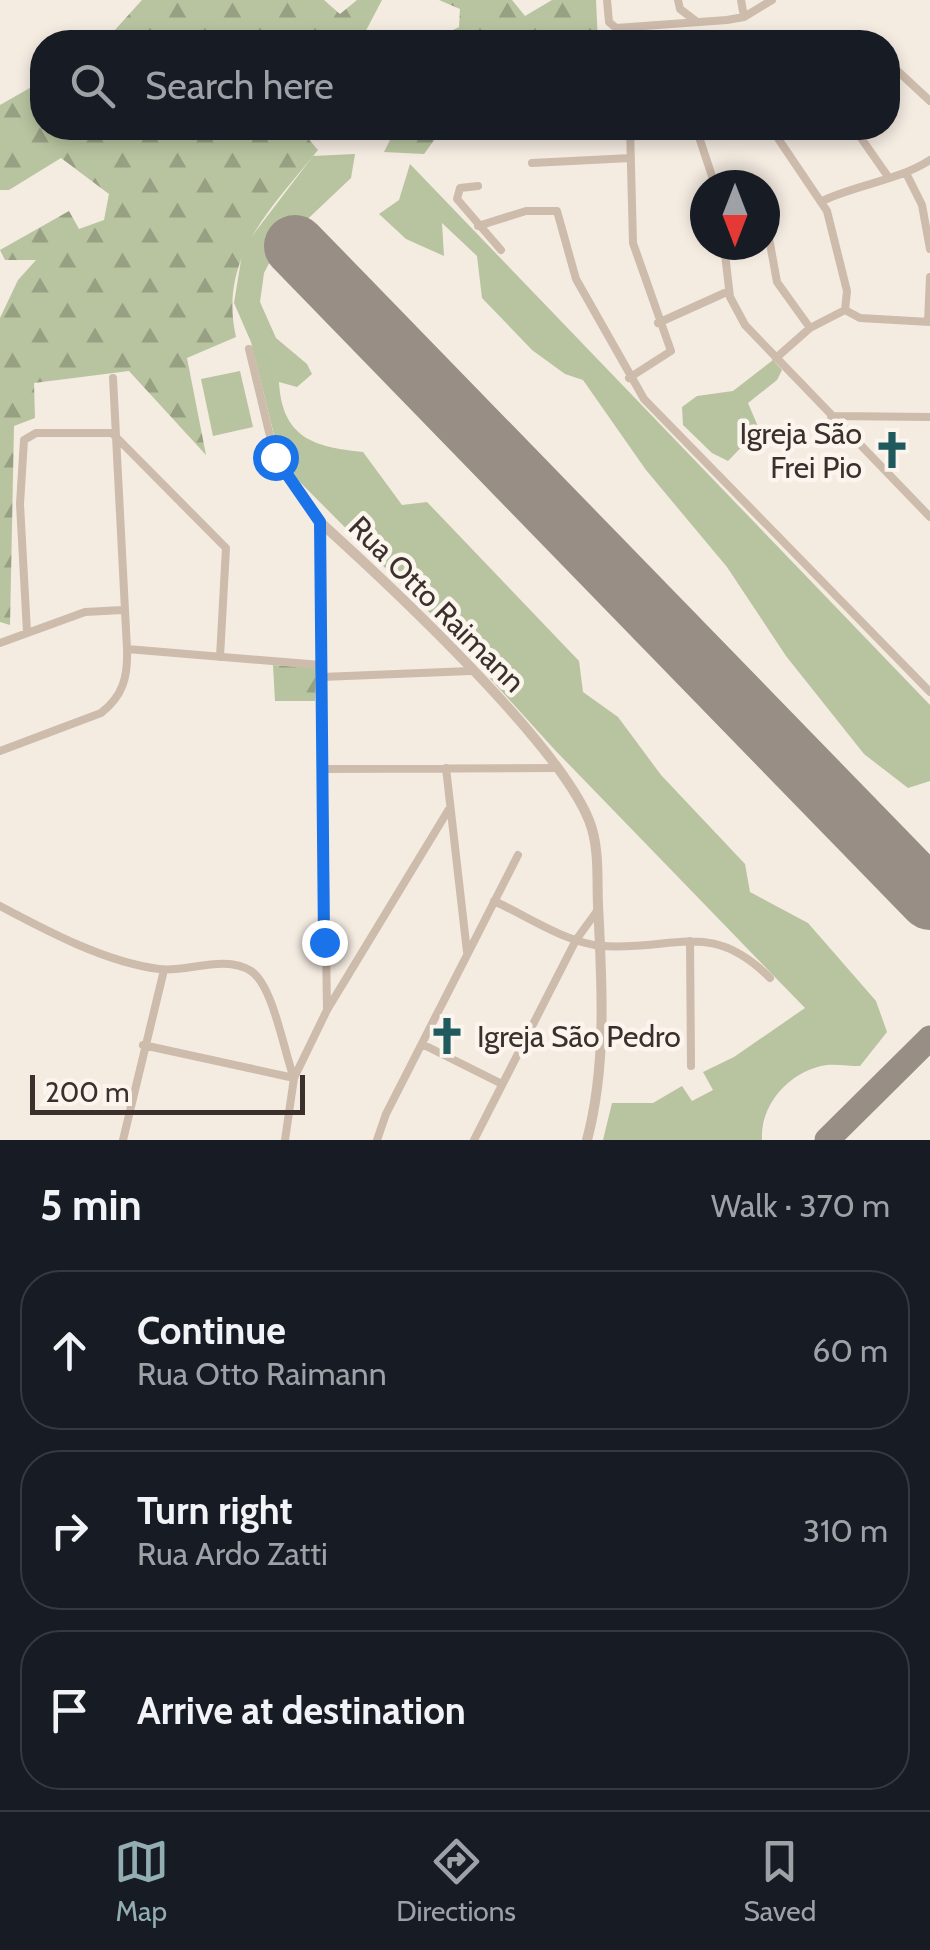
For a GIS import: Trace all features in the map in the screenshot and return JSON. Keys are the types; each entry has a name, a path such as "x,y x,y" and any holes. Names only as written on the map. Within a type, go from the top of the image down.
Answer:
{"street":[{"path":"607,0 609,22 616,28 744,17 772,0"},
{"path":"678,0 680,9 697,22"},
{"path":"741,0 744,17"},
{"path":"900,73 930,102"},
{"path":"629,378 671,352 633,243 630,140"},
{"path":"700,140 710,170"},
{"path":"779,140 822,201 847,291 844,310"},
{"path":"862,140 888,178"},
{"path":"532,163 631,158"},
{"path":"822,201 856,185 907,175 930,160"},
{"path":"907,175 922,205 930,249"},
{"path":"478,186 460,188 455,194 500,250"},
{"path":"478,226 500,216 551,207 561,216 576,280 629,378 700,461 929,690"},
{"path":"726,260 729,290 744,326 930,518"},
{"path":"773,260 777,282 810,328"},
{"path":"844,310 860,318 929,322 930,276"},
{"path":"658,322 729,290"},
{"path":"776,358 810,328 844,310"},
{"name":"Rua Otto Raimann","path":"248,349 275,457 320,522 470,671 556,768 592,828 598,908"},
{"path":"0,751 100,714 113,704 127,674 112,433 113,378"},
{"path":"831,416 930,416"},
{"path":"27,632 20,504 24,440 36,432 112,433 226,548 220,658"},
{"path":"320,522 327,1010"},
{"path":"0,642 85,612 122,610"},
{"path":"126,650 322,665"},
{"path":"322,677 470,671"},
{"path":"324,768 556,768"},
{"path":"446,768 467,952"},
{"path":"285,1140 294,1078 327,1010 449,810"},
{"path":"377,1140 386,1114 518,855"},
{"path":"494,900 576,940 601,946 690,942 730,945 770,978"},
{"path":"0,906 86,946 164,970 232,966 251,971 264,987 294,1078"},
{"path":"474,1140 576,940 598,908"},
{"path":"587,1140 596,1104 601,946 598,908"},
{"path":"690,942 690,1066"},
{"path":"123,1140 164,970"},
{"path":"143,1045 294,1078"},
{"path":"424,1045 502,1084"}],"green space":[{"path":"142,0 324,0 340,14 357,0 382,0 366,30 115,30"},
{"path":"439,0 512,0 525,16 552,0 596,0 597,30 453,30 459,27 460,9"},
{"path":"30,88 30,140 309,140 318,150 267,214 242,258 232,308 236,337 187,358 206,455 129,371 34,383 35,418 14,426 10,625 0,622 0,318 18,280 36,260 5,260 0,250 69,211 79,229 104,220 109,194 61,158 9,190 0,190 0,105"},
{"path":"390,140 434,140 424,154 384,152"},
{"path":"355,154 351,178 277,248 264,273 260,302 276,338 307,364 312,374 297,387 279,382 286,416 304,436 316,442 363,452 402,505 427,502 579,661 583,692 618,717 661,775 745,864 750,892 808,923 876,1001 887,1032 860,1066 825,1065 797,1076 771,1104 762,1140 603,1140 612,1103 653,1103 682,1086 692,1101 713,1090 703,1072 734,1057 805,1008 554,749 438,621 281,463 251,342 234,303 243,248 313,156"},
{"path":"410,164 930,705 930,781 908,788 864,754 786,656 727,567 646,470 583,380 565,374 532,350 482,298 477,256 442,223 444,256 406,239 379,214 399,200"},
{"path":"773,360 782,370 777,380 748,403 759,429 728,461 712,453 683,425 682,407 697,396 733,391"},
{"path":"240,371 253,427 213,436 201,379"},
{"path":"273,665 316,668 315,701 275,701"}],"taxiway":[{"path":"827,1140 930,1038"}],"runway":[{"path":"295,246 930,899"}],"place":[{"name":"Igreja São Frei Pio","path":"892,450"},
{"name":"Igreja São Pedro","path":"447,1036"}],"route":[{"path":"275,457 320,522 324,942"}]}
